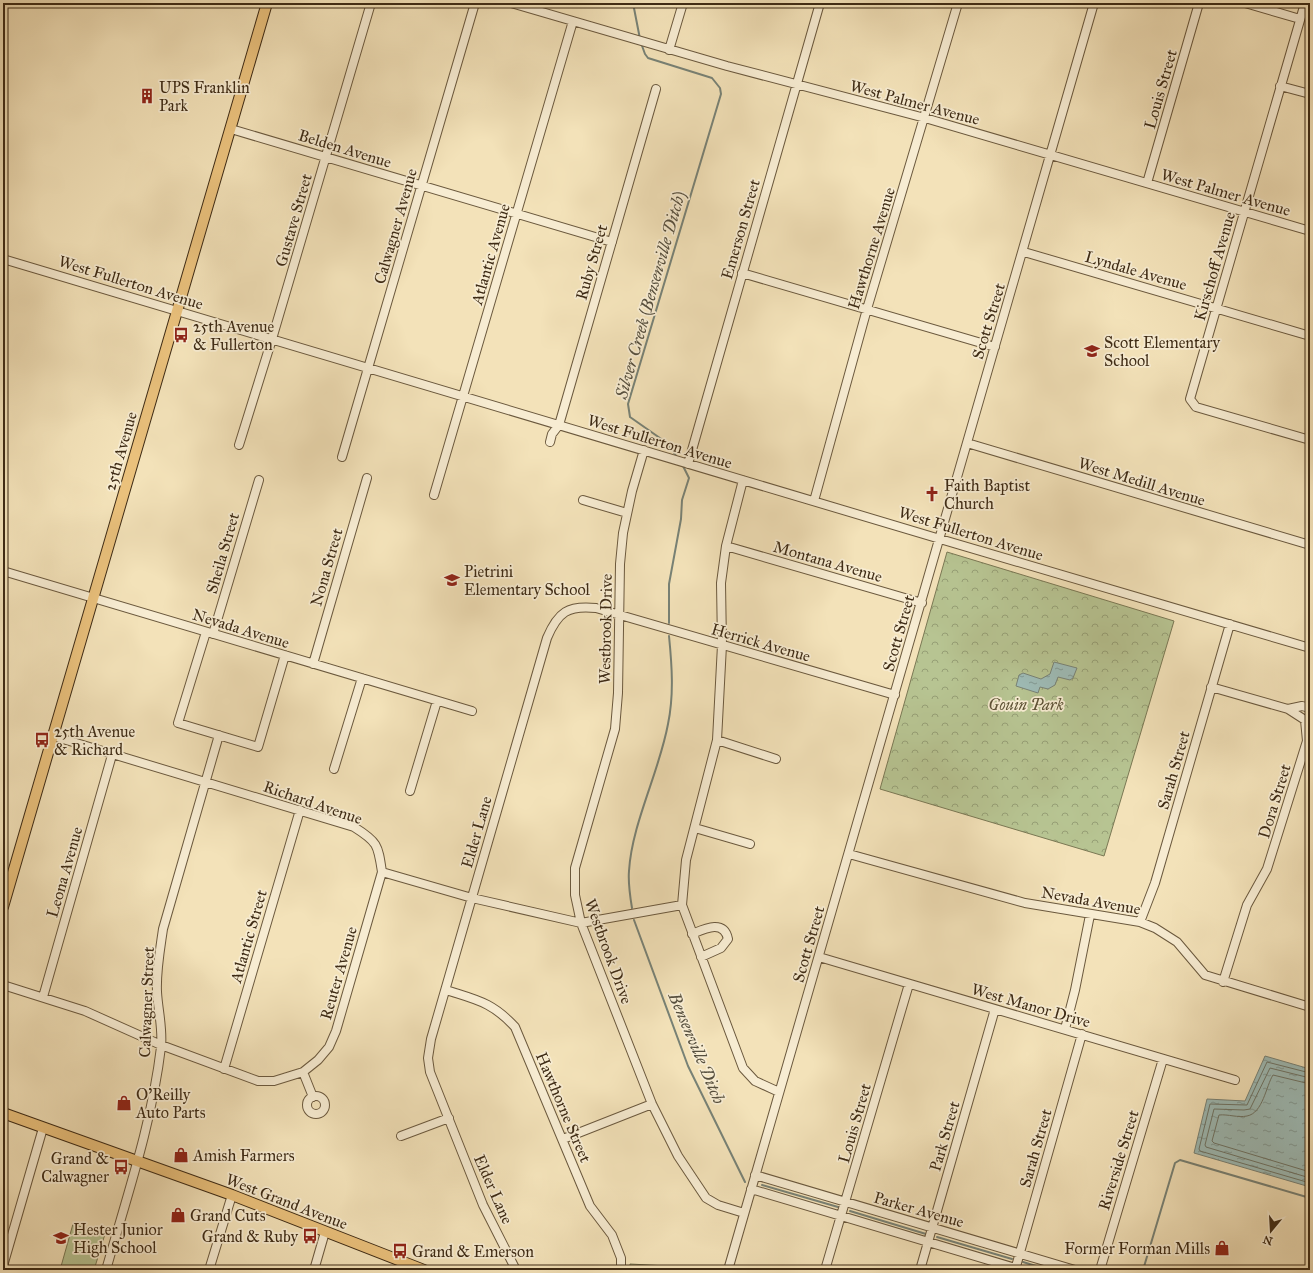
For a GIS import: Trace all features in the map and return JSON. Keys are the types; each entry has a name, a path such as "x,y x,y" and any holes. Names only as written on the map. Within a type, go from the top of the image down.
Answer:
{"main road":[{"name":"25th Avenue","path":"3,907 267,3"},
{"name":"West Grand Avenue","path":"3,1113 232,1195 418,1269"}],"street":[{"name":"Gustave Street","path":"239,445 272,339 371,3"},
{"name":"Calwagner Avenue","path":"342,457 475,3"},
{"name":"West Palmer Avenue","path":"511,3 669,50 925,118 1310,231"},
{"path":"669,50 682,3"},
{"name":"Emerson Street","path":"688,463 820,3"},
{"name":"Hawthorne Avenue","path":"814,501 867,309 958,3"},
{"name":"Scott Street","path":"728,1270 967,443 1024,252 1094,3"},
{"name":"Louis Street","path":"1147,184 1199,3"},
{"path":"1245,3 1300,19"},
{"name":"Kirschoff Avenue","path":"1305,3 1190,399 1196,407 1310,440"},
{"name":"Atlantic Avenue","path":"434,495 573,22"},
{"path":"1280,86 1310,94"},
{"name":"Ruby Street","path":"550,442 552,434 559,425 656,89"},
{"name":"Belden Avenue","path":"231,129 612,242"},
{"name":"Lyndale Avenue","path":"1024,252 1310,336"},
{"name":"West Fullerton Avenue","path":"3,259 178,310 940,540 1310,648"},
{"path":"742,273 995,347"},
{"name":"West Medill Avenue","path":"967,443 1310,545"},
{"name":"Westbrook Drive","path":"644,450 627,513 620,564 618,693 615,729 575,868 575,895 581,923 652,1104 678,1156 703,1195 711,1202 744,1213"},
{"name":"Nona Street","path":"313,664 367,478"},
{"name":"Sheila Street","path":"219,735 178,723 259,480"},
{"path":"743,480 726,546 721,583 722,646 717,740 683,872 682,905 743,1068 755,1081 780,1092"},
{"path":"583,500 627,513"},
{"name":"Montana Avenue","path":"726,546 922,602"},
{"name":"Nevada Avenue","path":"3,571 472,711"},
{"name":"Elder Lane","path":"516,1270 483,1205 430,1072 428,1058 431,1040 552,625 562,614 569,609 577,607 596,608 619,615"},
{"name":"Herrick Avenue","path":"619,615 895,695"},
{"name":"Sarah Street","path":"1140,922 1156,883 1230,624"},
{"path":"219,735 258,747 285,655"},
{"path":"334,769 362,678"},
{"name":"Dora Street","path":"1211,687 1288,709 1305,720 1309,740 1267,869 1247,905 1223,982"},
{"path":"410,791 438,701"},
{"path":"1288,709 1302,706 1310,708"},
{"name":"Calwagner Street","path":"106,1270 138,1161 155,1092 161,1045 157,991 163,929 219,735"},
{"name":"Richard Avenue","path":"53,736 354,827 374,841 379,854 382,872"},
{"path":"717,740 776,759"},
{"name":"Leona Avenue","path":"43,997 112,755"},
{"name":"Atlantic Street","path":"224,1069 300,810"},
{"path":"695,828 750,844"},
{"name":"Nevada Avenue","path":"849,854 1025,903 1090,915 1140,922 1166,934 1188,953 1205,976 1310,1007"},
{"path":"382,872 472,898 581,923 682,905"},
{"name":"Reuter Avenue","path":"303,1072 318,1060 329,1047 336,1031 382,872"},
{"path":"1065,1029 1075,990 1090,915"},
{"path":"692,934 714,926 720,927 727,934 728,939 724,946 701,957"},
{"name":"West Manor Drive","path":"819,957 1235,1080"},
{"name":"Louis Street","path":"825,1270 909,984"},
{"path":"3,985 85,1012 161,1045 258,1081 274,1081 303,1072 313,1097"},
{"name":"Hawthorne Street","path":"446,990 485,1002 501,1012 515,1027 590,1206 612,1235 621,1258 621,1270"},
{"name":"Park Street","path":"920,1270 995,1009"},
{"name":"Sarah Street","path":"1017,1269 1020,1253 1082,1034"},
{"name":"Riverside Street","path":"1100,1270 1163,1059"},
{"path":"563,1139 652,1104"},
{"path":"401,1136 449,1118"},
{"path":"3,1266 43,1128"},
{"name":"Parker Avenue","path":"756,1175 1075,1270"},
{"name":"Parker Avenue","path":"751,1189 1017,1269"},
{"path":"209,1270 232,1195"},
{"path":"314,1270 325,1232"}],"green space":[{"name":"Gouin Park","path":"947,552 1174,621 1104,856 880,789"},
{"path":"73,1224 105,1234 94,1270 60,1270"},
{"path":"630,1264 667,1266 667,1270 630,1270"}],"water":[{"path":"1054,662 1077,668 1073,678 1070,680 1058,677 1055,685 1048,689 1040,687 1038,693 1016,686 1019,675 1023,673 1041,679 1050,674"},
{"path":"1265,1056 1310,1069 1310,1187 1194,1153 1207,1099 1245,1101"}],"waterway":[{"name":"Silver Creek (Bensenville Ditch)","path":"633,3 640,39"},
{"name":"Silver Creek (Bensenville Ditch)","path":"641,43 648,58 712,78 720,88 721,94 628,404 630,417 667,443 677,457"},
{"name":"Silver Creek (Bensenville Ditch)","path":"669,623 669,584 681,519 682,500 689,478 683,466"},
{"name":"Bensenville Ditch","path":"632,908 629,880 631,853 640,816 659,761 670,713 672,680 669,636"},
{"name":"Bensenville Ditch","path":"634,920 688,1066 745,1182"},
{"name":"Bensenville Ditch","path":"1143,1270 1175,1163 1180,1160 1310,1198"},
{"name":"Bensenville Ditch","path":"762,1185 838,1207"},
{"name":"Bensenville Ditch","path":"850,1211 926,1234"},
{"name":"Bensenville Ditch","path":"937,1237 1012,1259"},
{"name":"Bensenville Ditch","path":"1023,1262 1049,1270"}],"place":[{"name":"UPS Franklin Park","path":"147,96"},
{"name":"25th Avenue & Fullerton","path":"181,335"},
{"name":"Scott Elementary School","path":"1092,351"},
{"name":"Faith Baptist Church","path":"932,494"},
{"name":"Pietrini Elementary School","path":"452,580"},
{"name":"25th Avenue & Richard","path":"42,740"},
{"name":"O'Reilly Auto Parts","path":"124,1103"},
{"name":"Amish Farmers","path":"181,1155"},
{"name":"Grand & Calwagner","path":"121,1167"},
{"name":"Grand Cuts","path":"178,1215"},
{"name":"Grand & Ruby","path":"310,1236"},
{"name":"Hester Junior High School","path":"61,1238"},
{"name":"Former Forman Mills","path":"1222,1248"},
{"name":"Grand & Emerson","path":"400,1251"}]}
